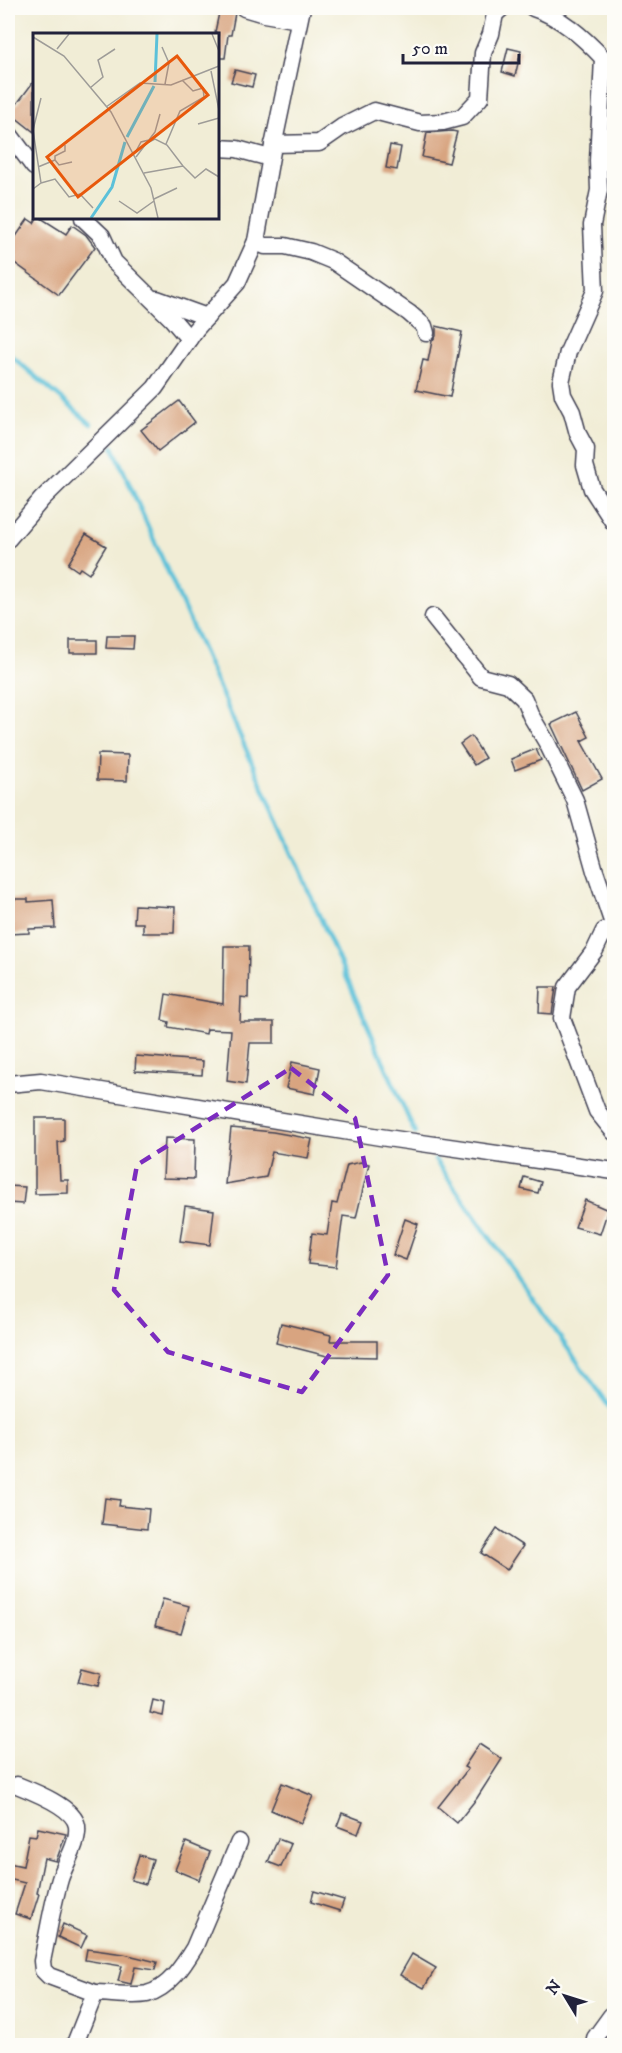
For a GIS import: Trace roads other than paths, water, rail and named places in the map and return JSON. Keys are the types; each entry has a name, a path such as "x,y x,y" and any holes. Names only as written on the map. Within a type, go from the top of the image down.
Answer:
{"street":[{"path":"8,539 42,499 156,388 189,339 237,283 256,241 272,151 301,14 264,15 244,8"},
{"path":"219,148 272,151 319,143 342,127 374,111 420,123 443,122 462,117 480,98 483,53 491,34 495,14 502,8"},
{"path":"533,8 561,21 583,37 603,58 598,160 599,190 592,225 595,291 568,352 561,382 563,395 586,449 585,465 592,489 615,523"},
{"path":"8,135 33,166"},
{"path":"84,219 102,237 114,262 189,339"},
{"path":"256,241 265,246 285,246 311,252 333,261 409,313 424,326 426,333"},
{"path":"148,295 207,317"},
{"path":"433,617 481,677 508,684 524,699 575,800 614,926 604,931 595,950 567,987 562,1018 597,1111 615,1132"},
{"path":"8,1084 41,1081 380,1137 615,1171"},
{"path":"17,1785 41,1794 61,1807 77,1825 76,1839 60,1879 42,1961 43,1970 49,1977 95,1993 146,1994 165,1986 185,1963 194,1948 239,1842"},
{"path":"74,2046 74,2040 95,1993"},
{"path":"595,2046 595,2038 611,2016 615,2016"}],"waterway":[{"path":"8,353 91,424"},
{"path":"113,447 415,1133"},
{"path":"435,1160 614,1414"}]}
